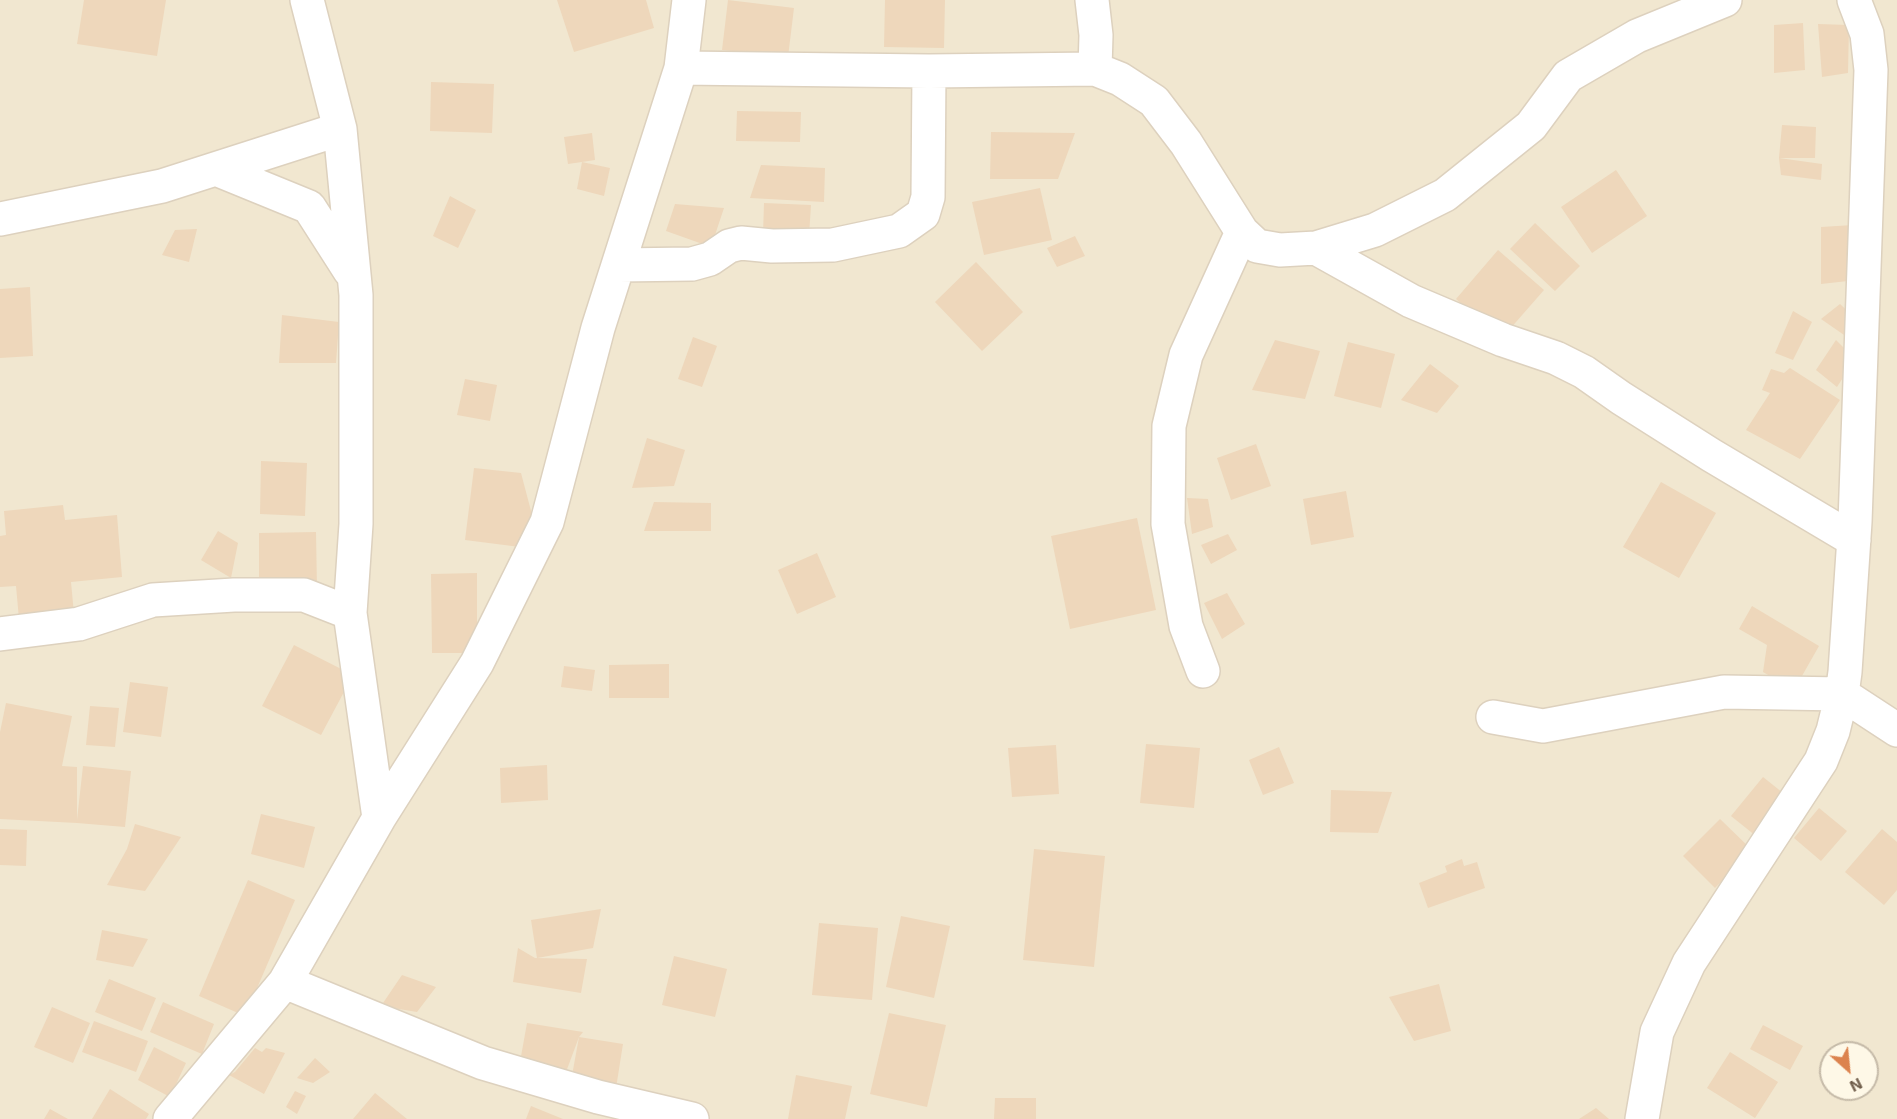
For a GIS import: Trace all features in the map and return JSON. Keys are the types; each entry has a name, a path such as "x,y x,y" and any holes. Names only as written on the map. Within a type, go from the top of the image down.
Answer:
{"street":[{"path":"307,0 340,129 356,295 356,524 350,613 379,818"},
{"path":"170,1119 285,982 379,818 477,663 547,522 598,328 681,68 689,0"},
{"path":"1092,0 1096,35 1095,69"},
{"path":"681,68 929,71 1095,69 1120,79 1154,101 1186,143 1242,232 1257,246 1280,250 1316,248 1375,230 1445,195 1531,126 1568,76 1637,36 1725,0"},
{"path":"1642,1119 1656,1032 1689,963 1821,761 1833,731 1842,694 1854,540 1871,70 1867,34 1854,0"},
{"path":"619,265 692,264 710,259 729,246 741,243 772,246 833,245 899,231 923,214 928,197 929,71"},
{"path":"0,219 162,186 340,129"},
{"path":"216,169 309,207 354,278"},
{"path":"1203,671 1186,626 1168,524 1169,426 1186,355 1242,232"},
{"path":"1316,248 1411,301 1503,340 1556,358 1584,372 1711,455 1854,540"},
{"path":"0,633 79,624 153,600 234,595 304,595 350,613"},
{"path":"1493,717 1543,726 1724,692 1842,694 1897,730"},
{"path":"285,982 483,1063 598,1097 692,1119"}],"shaded area":[{"path":"0,0 1897,0 1897,1119 0,1119"}],"building":[{"path":"84,0 166,0 157,56 77,44"},
{"path":"557,0 646,0 654,28 574,52"},
{"path":"728,0 794,8 788,57 722,50"},
{"path":"885,0 945,0 944,48 884,47"},
{"path":"1803,23 1805,70 1774,73 1774,25"},
{"path":"1818,24 1849,25 1848,73 1822,77"},
{"path":"431,82 494,84 492,133 430,131"},
{"path":"737,111 801,112 800,142 736,141"},
{"path":"1782,125 1816,127 1815,158 1779,158"},
{"path":"991,132 1075,133 1058,179 990,179"},
{"path":"592,133 595,160 568,164 564,137"},
{"path":"1779,158 1822,164 1821,180 1781,175"},
{"path":"582,162 610,168 604,196 577,189"},
{"path":"761,165 825,168 824,202 750,198"},
{"path":"1616,170 1647,216 1592,253 1561,207"},
{"path":"1040,188 1052,240 984,255 972,202"},
{"path":"450,196 476,210 458,248 433,236"},
{"path":"764,203 811,205 809,236 763,234"},
{"path":"675,204 724,208 711,247 666,231"},
{"path":"1535,223 1580,266 1555,291 1510,249"},
{"path":"1853,225 1857,280 1821,284 1821,227"},
{"path":"197,229 189,262 162,255 175,230"},
{"path":"1075,236 1085,256 1057,267 1047,248"},
{"path":"1498,250 1544,290 1502,338 1456,299"},
{"path":"976,262 1023,312 982,351 935,302"},
{"path":"30,287 33,356 0,358 0,289"},
{"path":"1840,304 1857,320 1847,337 1821,319"},
{"path":"1793,311 1812,322 1793,360 1775,353"},
{"path":"282,315 339,322 336,363 279,363"},
{"path":"693,337 717,346 702,387 678,379"},
{"path":"1275,340 1320,351 1305,399 1252,390"},
{"path":"1836,340 1855,359 1837,387 1816,370"},
{"path":"1348,342 1395,354 1381,408 1334,396"},
{"path":"1430,364 1459,386 1437,413 1401,400"},
{"path":"1790,368 1840,400 1800,459 1746,430 1770,393 1762,390 1771,369 1784,373"},
{"path":"465,379 497,385 490,421 457,415"},
{"path":"647,438 685,450 674,486 632,488"},
{"path":"1256,444 1271,486 1231,500 1217,458"},
{"path":"261,461 307,463 305,516 260,514"},
{"path":"474,468 521,473 535,526 520,547 465,540"},
{"path":"1661,482 1716,513 1679,578 1623,547"},
{"path":"1346,491 1354,537 1311,545 1303,499"},
{"path":"1187,498 1208,499 1213,527 1192,534"},
{"path":"654,502 711,503 711,531 644,531"},
{"path":"63,505 65,520 117,515 122,577 71,582 74,614 19,619 16,586 0,587 0,536 6,535 4,511"},
{"path":"1137,518 1156,610 1070,629 1051,536"},
{"path":"218,531 238,543 231,578 201,560"},
{"path":"316,532 317,589 259,589 259,533"},
{"path":"1228,534 1237,550 1211,564 1201,545"},
{"path":"817,553 836,597 797,614 778,570"},
{"path":"477,573 477,653 432,653 431,574"},
{"path":"1227,593 1245,624 1222,639 1204,603"},
{"path":"1752,606 1819,646 1794,690 1763,672 1767,645 1739,629"},
{"path":"294,645 353,675 321,735 262,706"},
{"path":"669,664 669,698 609,698 609,665"},
{"path":"564,666 595,670 592,691 561,687"},
{"path":"130,682 168,687 161,737 123,732"},
{"path":"6,703 72,716 62,766 77,767 77,820 83,766 131,771 125,827 0,819 0,732"},
{"path":"90,706 119,708 115,747 86,745"},
{"path":"1146,744 1200,748 1194,808 1140,803"},
{"path":"1056,745 1059,794 1012,797 1008,748"},
{"path":"1279,747 1294,783 1263,795 1249,760"},
{"path":"547,765 548,800 501,803 500,768"},
{"path":"1763,777 1788,797 1756,836 1731,816"},
{"path":"1331,790 1392,792 1378,833 1330,832"},
{"path":"1819,808 1847,831 1821,861 1794,838"},
{"path":"261,814 315,827 304,868 251,854"},
{"path":"1720,819 1752,850 1715,888 1683,856"},
{"path":"135,824 181,837 145,891 107,885 127,849"},
{"path":"0,829 27,830 26,866 0,865"},
{"path":"1882,829 1897,842 1897,890 1884,905 1845,872"},
{"path":"1034,849 1105,856 1094,967 1023,960"},
{"path":"1462,859 1464,866 1477,862 1485,888 1428,908 1419,883 1447,872 1445,866"},
{"path":"248,880 295,900 245,1016 199,996"},
{"path":"601,909 593,948 537,958 531,920"},
{"path":"901,916 950,926 934,998 886,987"},
{"path":"819,923 878,928 872,1000 812,995"},
{"path":"102,930 148,939 133,967 96,960"},
{"path":"518,948 535,958 587,959 581,993 513,982"},
{"path":"674,956 727,969 715,1017 662,1005"},
{"path":"402,975 436,987 417,1012 381,1006"},
{"path":"109,979 156,998 142,1031 95,1012"},
{"path":"1439,984 1451,1031 1414,1041 1389,997"},
{"path":"163,1002 214,1024 202,1054 150,1032"},
{"path":"52,1007 90,1023 73,1063 34,1047"},
{"path":"889,1013 946,1025 927,1107 870,1094"},
{"path":"94,1021 148,1041 136,1072 82,1052"},
{"path":"527,1023 583,1032 563,1080 518,1073"},
{"path":"1763,1025 1803,1046 1790,1070 1750,1049"},
{"path":"579,1037 623,1044 616,1088 571,1081"},
{"path":"154,1047 186,1063 170,1097 138,1080"},
{"path":"255,1048 262,1052 266,1048 285,1053 264,1094 229,1075 235,1072"},
{"path":"1730,1052 1778,1082 1755,1118 1707,1088"},
{"path":"315,1058 330,1072 313,1083 297,1078"},
{"path":"796,1075 852,1086 845,1119 788,1119"},
{"path":"110,1089 149,1114 146,1119 92,1119"},
{"path":"295,1091 306,1096 297,1114 286,1107"},
{"path":"375,1093 407,1119 353,1119"},
{"path":"995,1098 1036,1098 1036,1119 994,1119"},
{"path":"531,1106 563,1119 526,1119"},
{"path":"1596,1108 1609,1119 1579,1119"},
{"path":"50,1109 68,1119 44,1119"}]}
